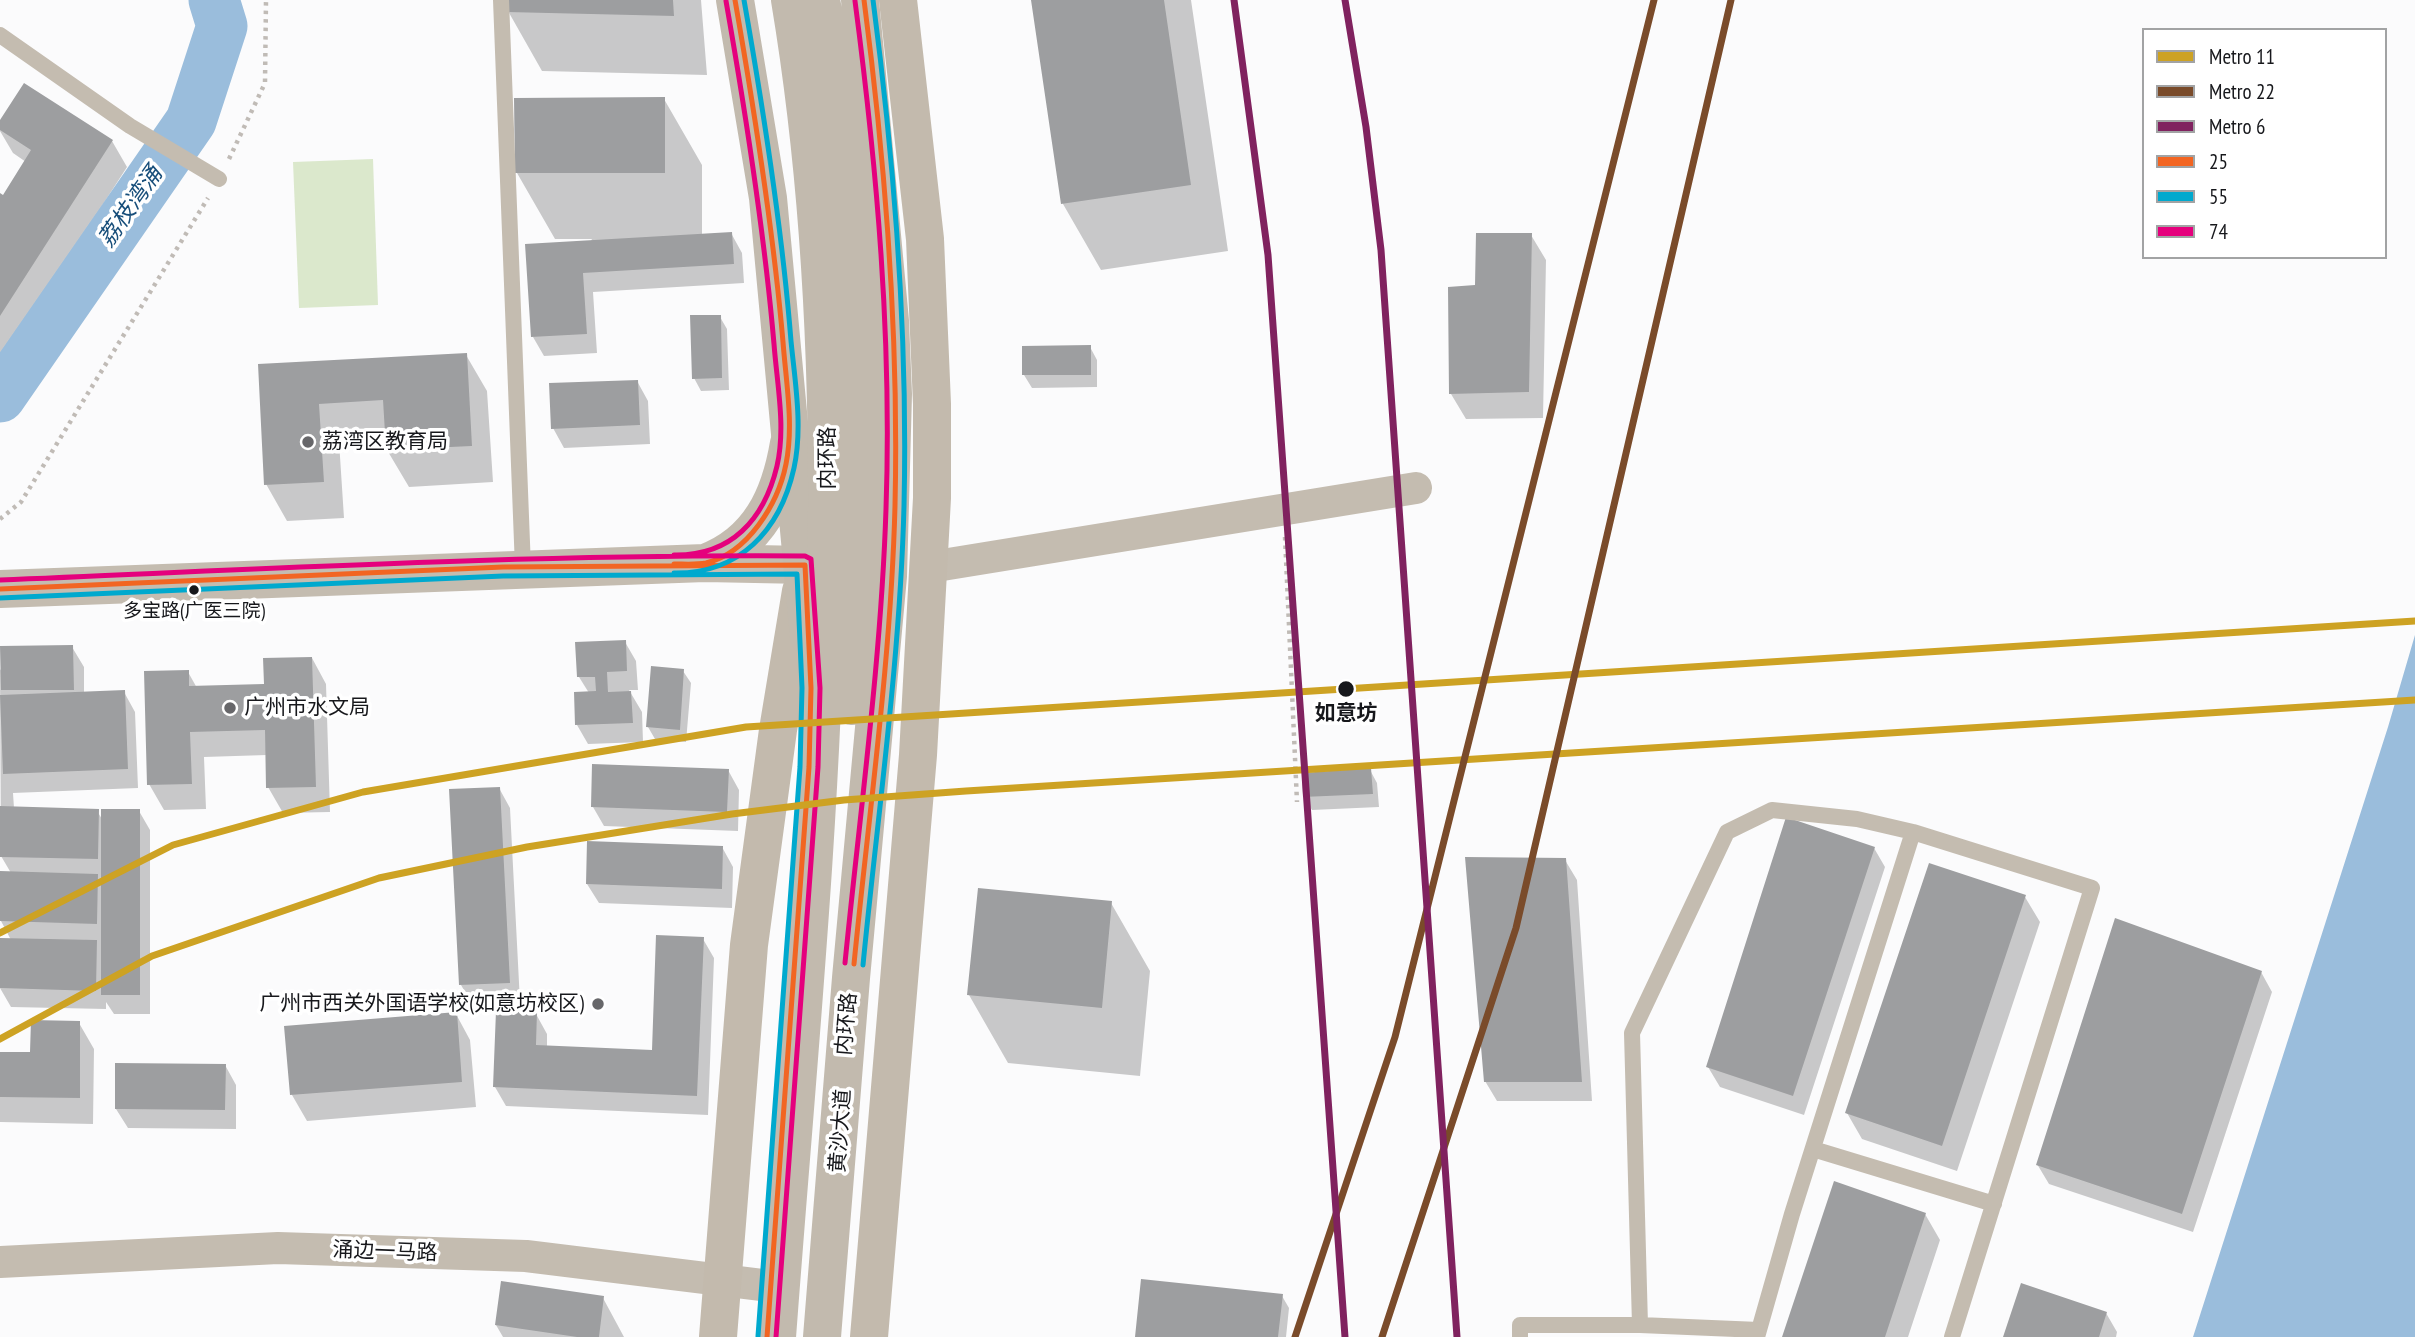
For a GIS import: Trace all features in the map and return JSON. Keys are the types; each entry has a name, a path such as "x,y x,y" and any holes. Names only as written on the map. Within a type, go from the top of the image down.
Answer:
{"highway":[{"path":"735,0 768,198 790,439 805,565 811,688 809,767 767,1337"},
{"name":"内环路","path":"777,1337 820,766 828,591 828,412 820,264 798,51 790,0"},
{"path":"821,0 845,139 859,408 859,520 849,753 851,978"},
{"path":"768,198 779,219 798,235 814,242 857,236 905,209 862,0"},
{"name":"内环路","path":"824,1337 851,978 888,576 893,394 886,258 862,0"},
{"name":"黄沙大道","path":"824,1337 855,959 888,634"}],"main road":[{"path":"869,1337 918,755 930,568 932,404 905,209 898,0"},
{"path":"718,1337 749,945 778,730 805,565"}],"street":[{"path":"705,563 730,554 772,503 783,479 790,439"},
{"path":"930,568 1416,488"},
{"path":"0,589 523,568 705,563 805,565 841,581 859,594 882,620 888,634"},
{"name":"涌边一马路","path":"0,1262 278,1248 526,1256 770,1286"},
{"path":"830,1280 874,1282"}],"lane":[{"path":"501,0 523,568"},
{"path":"0,35 130,126 219,179"},
{"path":"1640,1325 1632,1033 1727,832 1772,810 1857,819 1913,832 2092,888 1952,1337"},
{"path":"1520,1337 1520,1325 1640,1325 1758,1334 1913,832"},
{"path":"1814,1149 1994,1204"}],"path":[{"path":"0,519 21,502 219,179 265,83 266,0"},
{"path":"1283,512 1299,784 1297,802"}],"green space":[{"path":"373,159 378,305 299,308 293,162"}],"water":[{"path":"2415,635 2415,1337 2193,1337 2388,727"}],"building":[{"path":"506,0 673,0 674,16 506,12"},
{"path":"1031,0 1164,0 1191,185 1061,204"},
{"path":"24,83 113,140 0,316 0,193 3,195 31,150 0,130 0,120"},
{"path":"665,97 665,173 515,173 514,98"},
{"path":"732,232 734,264 583,273 587,334 531,337 525,244"},
{"path":"1476,233 1532,233 1529,392 1449,394 1448,287 1475,285"},
{"path":"690,315 721,315 722,378 692,379"},
{"path":"1091,345 1091,375 1022,375 1022,346"},
{"name":"荔湾区教育局","path":"467,353 472,446 386,450 383,400 319,404 324,482 264,485 258,364"},
{"path":"638,380 640,425 551,429 549,383"},
{"path":"626,640 627,671 607,672 608,692 631,691 633,723 575,725 574,692 596,691 595,677 577,677 575,642"},
{"path":"73,645 74,690 1,690 0,646"},
{"name":"广州市水文局","path":"312,657 316,787 266,788 265,730 190,732 192,784 147,785 144,671 189,670 189,686 264,684 263,658"},
{"path":"651,666 684,669 680,730 646,727"},
{"path":"125,690 128,769 3,774 0,695"},
{"path":"592,764 729,769 727,812 591,807"},
{"path":"1371,768 1373,794 1303,797 1302,773"},
{"path":"500,787 510,983 459,985 449,789"},
{"path":"0,806 99,809 98,859 0,857"},
{"path":"101,809 140,809 140,995 101,995"},
{"path":"1786,817 1875,847 1793,1096 1706,1067"},
{"path":"587,841 723,846 722,889 586,884"},
{"path":"1465,857 1566,858 1582,1082 1484,1082"},
{"path":"1929,863 2026,895 1942,1146 1845,1113"},
{"path":"0,871 98,874 97,924 0,921"},
{"path":"978,888 1112,901 1102,1008 967,995"},
{"path":"2115,918 2262,971 2182,1214 2036,1165"},
{"path":"656,935 704,937 697,1096 493,1087 496,1011 537,1012 536,1045 652,1050"},
{"path":"0,938 97,940 96,991 0,988"},
{"path":"457,1012 462,1082 290,1095 284,1026"},
{"path":"31,1020 80,1021 80,1098 0,1097 0,1052 30,1052"},
{"path":"115,1063 226,1064 225,1110 115,1109"},
{"path":"1834,1181 1926,1213 1885,1337 1782,1337"},
{"path":"1141,1279 1283,1294 1278,1337 1135,1337"},
{"path":"501,1281 604,1296 599,1337 577,1337 495,1325"},
{"path":"2021,1283 2107,1312 2099,1337 2003,1337"}],"waterway":[{"name":"荔枝湾涌","path":"0,397 191,121 222,26 214,0"}],"metro line":[{"name":"6","path":"1234,0 1268,255 1345,1337"},
{"name":"6","path":"1345,0 1366,127 1381,250 1457,1337"},
{"name":"22","path":"1295,1337 1395,1037 1654,0"},
{"name":"22","path":"1382,1337 1516,928 1731,0"},
{"name":"11","path":"0,933 173,845 363,792 746,727 2415,621"},
{"name":"11","path":"0,1039 152,956 379,878 527,847 732,814 844,800 966,791 2415,700"}],"transit line":[{"name":"25","path":"674,564 706,563 721,558 748,538 759,525 776,495 788,449 789,403 774,256 735,0"},
{"name":"55","path":"674,573 718,566 737,557 753,544 767,529 778,511 787,491 797,452 797,404 783,256 744,0"},
{"name":"25","path":"854,964 889,621 896,442 893,315 885,189 864,0"},
{"name":"55","path":"863,965 898,621 905,443 902,316 894,189 873,0"},
{"name":"74","path":"674,555 694,554 712,549 728,542 742,531 763,503 780,451 780,405 765,258 726,1"},
{"name":"74","path":"845,963 880,623 887,445 881,254 855,1"},
{"name":"74","path":"0,580 603,557 805,556 811,559 820,688 818,767 776,1337"},
{"name":"25","path":"0,589 503,567 805,565 811,688 809,767 767,1337"},
{"name":"55","path":"0,598 503,576 797,574 802,688 800,767 758,1336"}],"place":[{"name":"荔湾区教育局","path":"308,442"},
{"name":"多宝路(广医三院)","path":"194,590"},
{"name":"如意坊","path":"1346,689"},
{"name":"广州市水文局","path":"230,708"},
{"name":"广州市西关外国语学校(如意坊校区)","path":"598,1004"}]}
